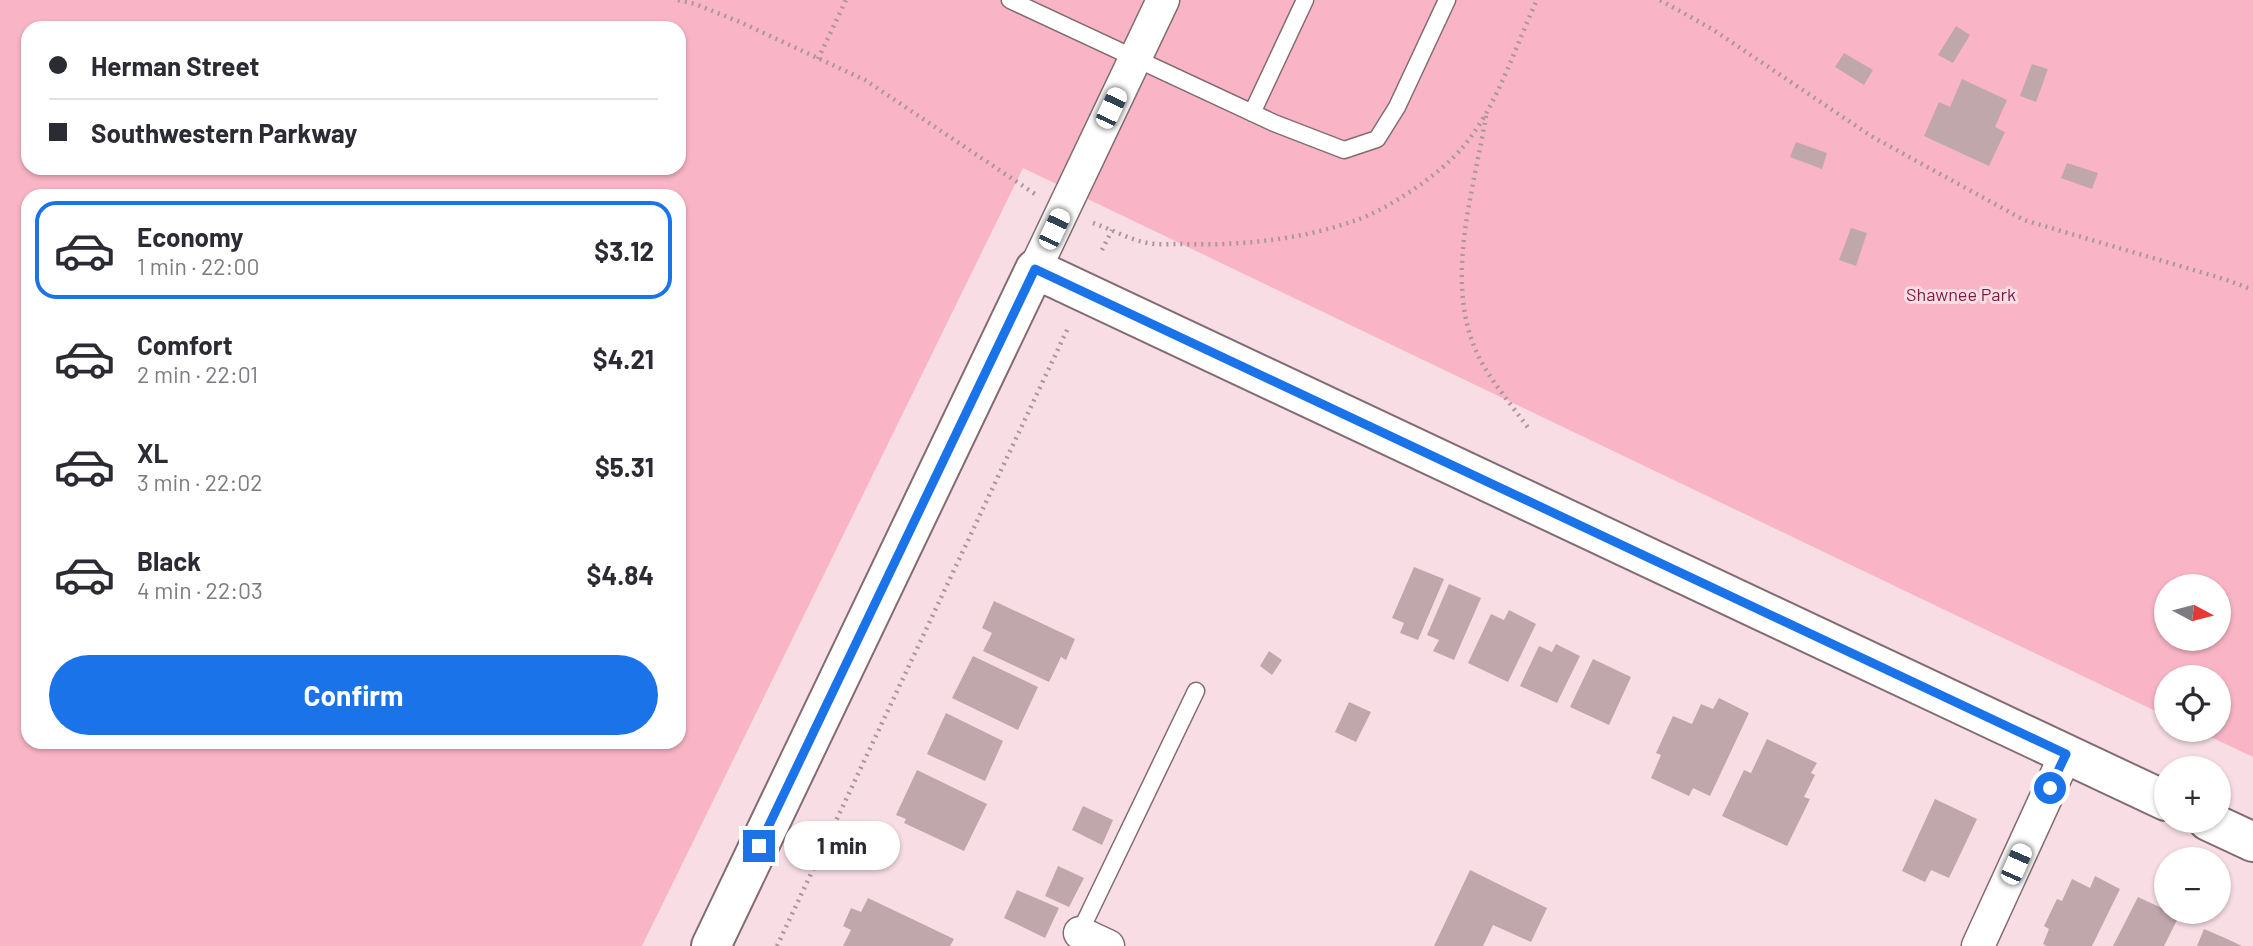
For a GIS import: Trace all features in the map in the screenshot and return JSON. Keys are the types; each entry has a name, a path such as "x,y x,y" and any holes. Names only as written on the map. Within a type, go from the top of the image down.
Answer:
{"street":[{"path":"711,946 1163,0"},
{"path":"1035,269 2154,795"},
{"path":"1978,946 2066,754"},
{"path":"2231,832 2253,842"}],"lane":[{"path":"1010,0 1252,113 1344,150 1377,139 1398,107 1447,0"},
{"path":"1252,113 1305,0"},
{"path":"1087,942 1196,691"}],"path":[{"path":"678,0 740,22 865,80 1031,191 1063,209 1147,243 1210,245 1267,240 1355,221 1422,183 1461,149 1486,116 1537,0"},
{"path":"818,59 846,0"},
{"path":"1660,0 1712,29 1871,136 2024,220 2253,290"},
{"path":"1486,116 1461,270 1465,319 1482,363 1529,429"},
{"path":"1102,250 1112,230"},
{"path":"777,946 1068,328"}],"green space":[{"name":"Shawnee Park","path":"0,0 2253,0 2253,757 2221,742 2231,742 2231,665 2154,665 2154,710 1023,168 642,946 0,946"}],"building":[{"path":"1956,26 1970,35 1953,63 1938,55"},
{"path":"1844,53 1873,70 1864,85 1835,67"},
{"path":"2032,64 2048,69 2036,102 2020,96"},
{"path":"1962,79 2007,100 1995,127 2005,132 1989,166 1924,136 1939,102 1950,107"},
{"path":"1796,142 1827,153 1822,169 1790,157"},
{"path":"2067,163 2098,173 2092,189 2061,178"},
{"path":"1851,228 1867,233 1856,266 1839,260"},
{"path":"1414,567 1444,579 1418,640 1400,633 1404,623 1392,618"},
{"path":"1449,584 1481,598 1454,660 1433,651 1439,640 1427,635"},
{"path":"994,601 1075,639 1066,660 1061,657 1049,682 983,651 992,633 982,628"},
{"path":"1509,610 1536,624 1508,682 1468,663 1491,614 1504,620"},
{"path":"1556,644 1580,656 1557,703 1520,686 1539,646 1552,652"},
{"path":"1269,651 1282,660 1272,675 1260,666"},
{"path":"973,656 1038,687 1018,730 952,698"},
{"path":"1593,659 1631,677 1609,725 1570,707"},
{"path":"1719,698 1749,713 1710,796 1693,788 1689,796 1651,778 1661,755 1656,753 1673,716 1692,724 1701,704 1713,709"},
{"path":"1349,702 1371,712 1356,742 1335,732"},
{"path":"946,713 1003,741 985,781 927,754"},
{"path":"1767,739 1817,763 1811,773 1815,775 1804,797 1810,799 1787,846 1722,816 1744,770 1751,773"},
{"path":"917,770 987,804 964,851 904,823 906,819 896,815"},
{"path":"1935,799 1977,819 1949,878 1931,870 1925,882 1902,871"},
{"path":"1083,806 1113,820 1102,845 1072,830"},
{"path":"1058,866 1084,878 1069,907 1045,896"},
{"path":"1470,870 1547,908 1531,942 1493,925 1483,946 1434,946"},
{"path":"2095,876 2120,889 2092,946 2043,944 2049,929 2044,926 2057,899 2062,901 2072,879 2090,888"},
{"path":"1017,890 1059,908 1045,938 1004,918"},
{"path":"2138,897 2154,904 2154,924 2175,924 2164,946 2113,946"},
{"path":"868,898 954,939 950,946 843,946 851,930 843,926 851,908 861,912"},
{"path":"2204,929 2225,938 2242,946 2197,946"}],"route":[{"path":"759,846 1035,269 2066,754 2050,788"}]}
